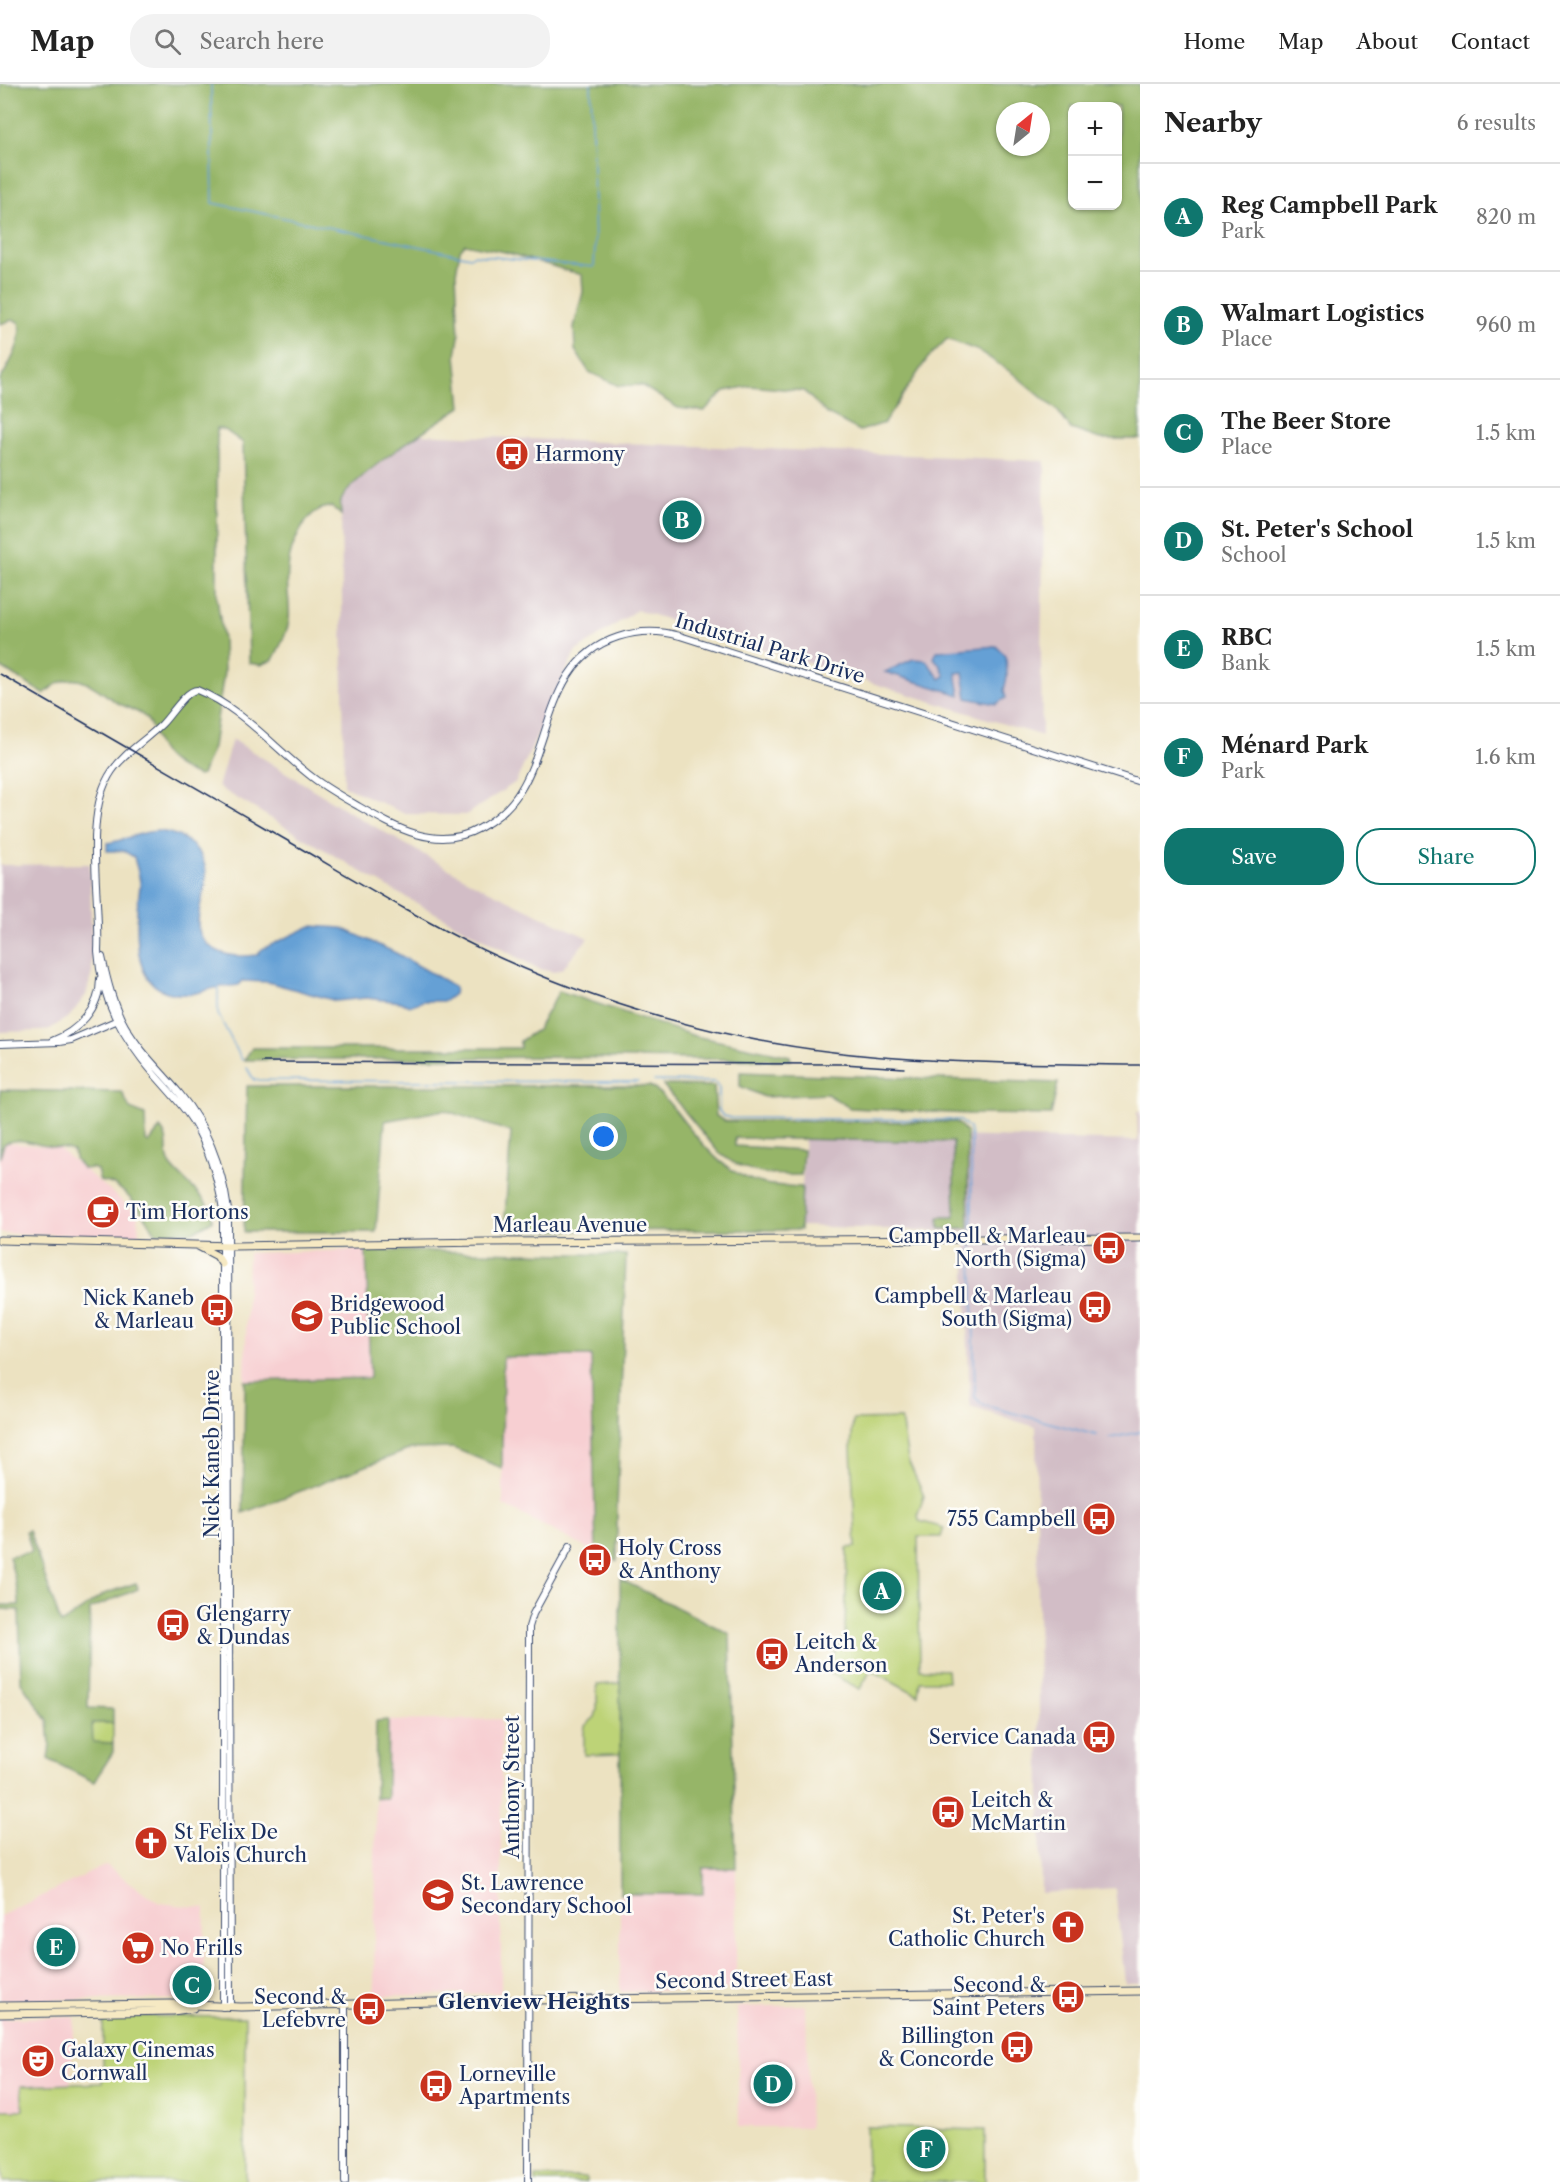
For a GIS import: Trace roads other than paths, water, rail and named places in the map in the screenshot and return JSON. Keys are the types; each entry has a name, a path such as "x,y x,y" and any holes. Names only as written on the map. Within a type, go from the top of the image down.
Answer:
{"main road":[{"name":"Marleau Avenue","path":"0,1240 225,1245 1140,1238"},
{"path":"196,1245 217,1256 222,1264"},
{"name":"Second Street East","path":"0,2006 171,2004 227,2007 1140,1990"},
{"name":"Second Street East","path":"0,2014 173,2012 204,2006"}],"street":[{"name":"Industrial Park Drive","path":"451,838 469,833 493,820 519,793 561,688 571,670 582,658 602,643 646,631 663,632 686,638 1140,782"},
{"name":"Nick Kaneb Drive","path":"227,2007 225,1245 223,1210 218,1180 203,1138 177,1100 133,1048 105,993 99,967 96,824 99,797 102,786 120,761 161,724 191,690 197,690 236,712 314,779 380,819 408,832 430,838 451,838"},
{"name":"Nick Kaneb Drive","path":"99,938 107,981 118,1020"},
{"path":"40,1043 54,1041 66,1035 77,1028 85,1018 96,1000 100,984 99,967"},
{"path":"0,1044 71,1040 118,1020"},
{"name":"Nick Kaneb Drive","path":"225,1245 222,1264 227,2007"},
{"name":"Anthony Street","path":"528,2182 528,1627 570,1546"},
{"path":"345,2004 345,2182"}],"water":[{"path":"996,646 1006,656 1007,677 1004,690 1006,698 996,704 967,698 963,672 956,673 960,695 885,672 913,659 926,660 940,679 945,676 934,658 937,651"},
{"path":"158,831 184,839 198,851 202,859 206,878 198,926 206,943 216,950 236,956 257,955 262,949 311,926 342,928 396,953 447,982 455,988 454,994 445,1001 423,1001 409,1006 401,1002 366,998 336,1001 268,982 242,981 239,985 190,994 172,993 159,988 143,969 140,957 137,912 140,884 134,857 124,851 107,851 107,843"}],"waterway":[{"path":"211,84 213,203 470,257 473,255 594,267 591,84"},
{"path":"218,987 218,1014 242,1060"},
{"path":"247,1068 254,1080 638,1082"},
{"path":"654,1081 715,1082 719,1088 719,1111 723,1116 731,1118 959,1120 969,1128 971,1138 972,1232"},
{"path":"972,1246 975,1397 983,1405 1096,1435"},
{"path":"1110,1438 1140,1432"}],"railway":[{"path":"0,674 428,922 483,950 547,978 612,1002 678,1022 746,1038 844,1053 942,1061 1140,1065"},
{"path":"262,1062 844,1064 904,1068"}],"place":[{"name":"Harmony","path":"512,454"},
{"name":"Walmart Logistics","path":"682,520"},
{"name":"Tim Hortons","path":"103,1212"},
{"name":"Campbell & Marleau North (Sigma)","path":"1109,1248"},
{"name":"Campbell & Marleau South (Sigma)","path":"1095,1307"},
{"name":"Nick Kaneb & Marleau","path":"217,1310"},
{"name":"Bridgewood Public School","path":"307,1316"},
{"name":"755 Campbell","path":"1099,1519"},
{"name":"Holy Cross & Anthony","path":"595,1560"},
{"name":"Reg Campbell Park","path":"882,1591"},
{"name":"Glengarry & Dundas","path":"173,1625"},
{"name":"Leitch & Anderson","path":"772,1654"},
{"name":"Service Canada","path":"1099,1737"},
{"name":"Leitch & McMartin","path":"948,1812"},
{"name":"St Felix De Valois Church","path":"151,1843"},
{"name":"St. Lawrence Secondary School","path":"438,1895"},
{"name":"St. Peter's Catholic Church","path":"1068,1927"},
{"name":"RBC","path":"56,1947"},
{"name":"No Frills","path":"138,1948"},
{"name":"The Beer Store","path":"192,1985"},
{"name":"Second & Saint Peters","path":"1068,1997"},
{"name":"Second & Lefebvre","path":"369,2009"},
{"name":"Billington & Concorde","path":"1017,2047"},
{"name":"Galaxy Cinemas Cornwall","path":"38,2061"},
{"name":"St. Peter's School","path":"773,2084"},
{"name":"Lorneville Apartments","path":"436,2086"},
{"name":"Ménard Park","path":"926,2149"}],"district":[{"name":"Glenview Heights","path":"534,2002"}]}
